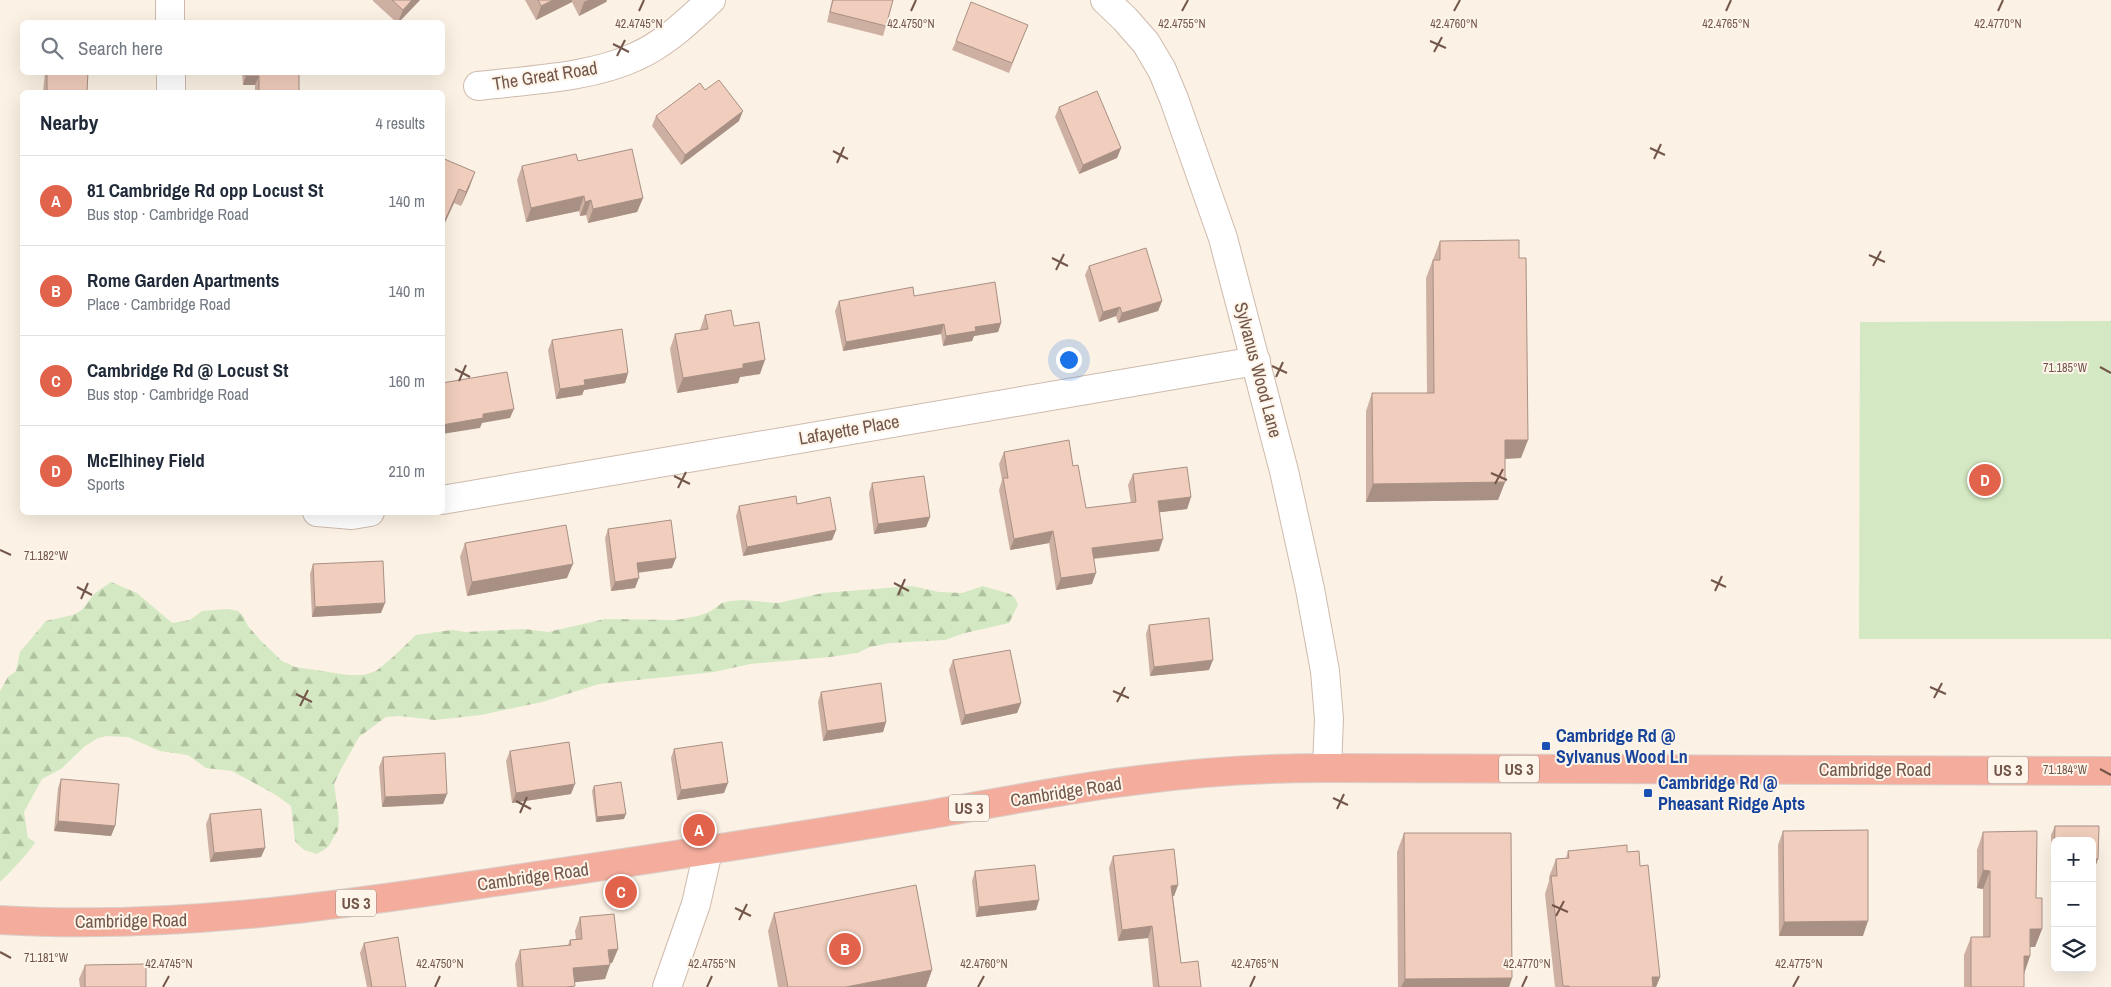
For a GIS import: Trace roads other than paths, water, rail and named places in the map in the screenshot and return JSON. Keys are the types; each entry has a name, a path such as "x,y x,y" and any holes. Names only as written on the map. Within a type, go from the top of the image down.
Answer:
{"highway":[{"name":"Cambridge Road","path":"0,920 138,923 260,914 354,903 708,851 1136,780 1231,771 1327,768 2111,771"}],"street":[{"path":"170,0 170,20"},
{"name":"The Great Road","path":"478,86 580,73 617,64 635,57 668,38 711,0"},
{"name":"Sylvanus Wood Lane","path":"1105,0 1146,43 1162,70 1223,238 1284,471 1310,589 1325,671 1329,719 1327,768"},
{"path":"170,75 171,90"},
{"name":"Lafayette Place","path":"445,499 1256,361"},
{"path":"668,987 696,904 708,851"}],"place":[{"name":"McElhiney Field","path":"1985,480"},
{"name":"Cambridge Rd @ Sylvanus Wood Ln","path":"1546,746"},
{"name":"Cambridge Rd @ Pheasant Ridge Apts","path":"1648,793"},
{"name":"81 Cambridge Rd opp Locust St","path":"699,830"},
{"name":"Cambridge Rd @ Locust St","path":"621,892"},
{"name":"Rome Garden Apartments","path":"845,949"}]}
